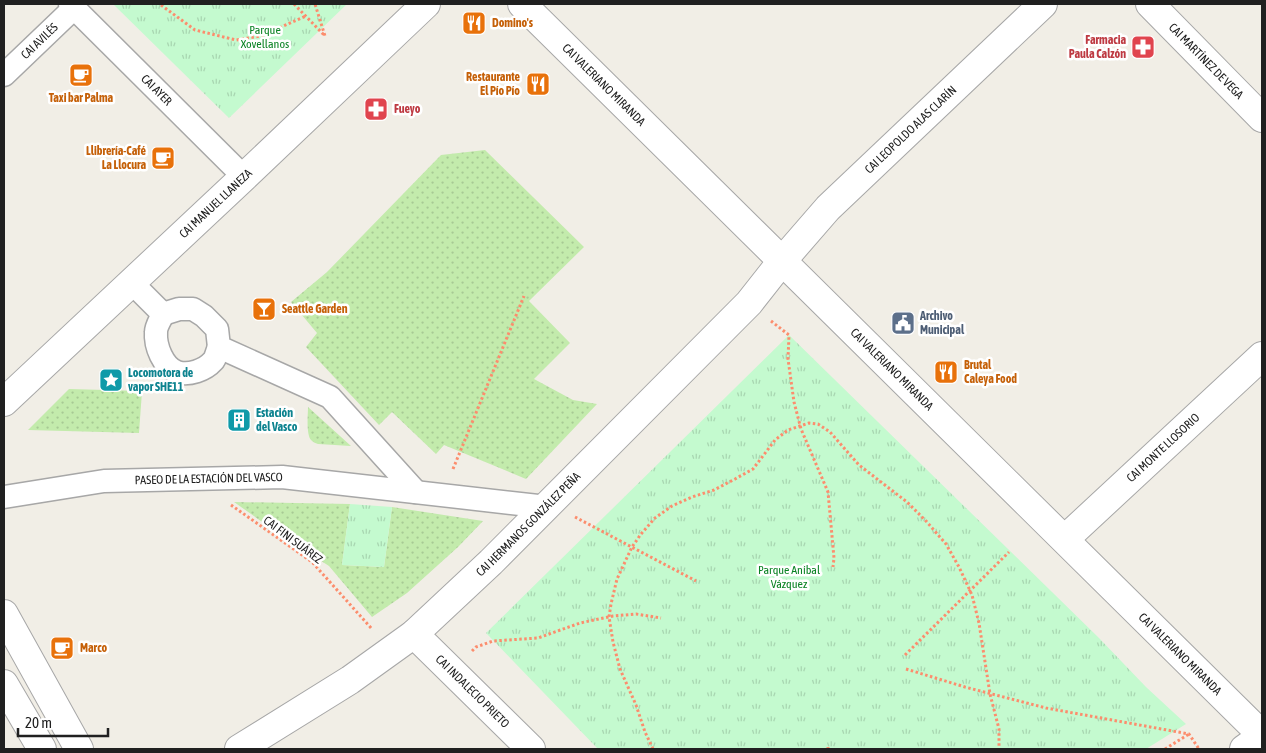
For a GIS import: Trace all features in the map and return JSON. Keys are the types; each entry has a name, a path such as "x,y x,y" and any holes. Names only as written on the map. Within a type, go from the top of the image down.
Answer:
{"street":[{"name":"CAI MANUEL LLANEZA","path":"4,402 426,4"},
{"name":"CAI VALERIANO MIRANDA","path":"522,4 1262,736"},
{"name":"CAI LEOPOLDO ALAS CLARÍN","path":"782,260 828,208 1043,4"},
{"name":"CAI MARTÍNEZ DE VEGA","path":"1150,4 1262,118"},
{"name":"CAI AYER","path":"72,6 244,177"},
{"name":"CAI AVILÉS","path":"4,75 72,6"},
{"name":"CAI HERMANOS GONZÁLEZ PEÑA","path":"239,749 350,680 414,634 547,507 749,303 782,260"},
{"path":"131,282 163,314"},
{"path":"179,309 193,309 204,316 217,329 219,346 214,360 203,370 189,374 176,372 166,363 158,350 156,331 163,314 179,309"},
{"path":"219,346 330,397 416,492"},
{"name":"CAI MONTE LLOSORIO","path":"1065,540 1262,356"},
{"name":"PASEO DE LA ESTACIÓN DEL VASCO","path":"4,498 104,481 282,478 547,507"},
{"path":"4,614 79,749"},
{"name":"CAI INDALECIO PRIETO","path":"414,634 531,749"},
{"path":"4,684 42,749"},
{"path":"1244,749 1262,736"}],"path":[{"path":"161,4 195,30 236,40 260,36 306,16"},
{"path":"294,4 325,36 315,4"},
{"path":"442,496 524,296"},
{"path":"749,303 789,335 788,359 794,402 811,455 828,492 834,558 833,567"},
{"path":"653,749 620,669 609,617 617,579 632,547 655,518 672,506 714,490 753,469 775,440 788,430 809,422 818,424 830,432 859,465 907,502 946,544 970,590 979,622 990,694 999,729 999,749"},
{"name":"CAI FINI SUÁREZ","path":"194,479 312,562 391,650"},
{"path":"547,507 581,519 696,581"},
{"path":"905,655 1009,552"},
{"path":"452,671 476,647 493,641 538,638 580,623 609,617 636,614 661,618"},
{"path":"906,669 990,694 1046,708 1189,734 1199,749"},
{"path":"1165,749 1189,734"}],"green space":[{"name":"Parque Xovellanos","path":"113,4 347,4 229,118"},
{"path":"485,150 584,247 529,301 570,343 534,379 573,400 597,404 526,479 444,445 436,454 392,412 379,425 306,347 317,333 291,302 327,272 441,155"},
{"name":"Parque Aníbal Vázquez","path":"789,335 1099,638 1146,687 1186,724 1146,749 598,749 486,633"},
{"path":"69,389 142,391 139,433 28,430"},
{"path":"308,407 351,446 318,444 312,441 309,437 308,429"},
{"path":"234,502 350,504 342,565 384,567 392,507 483,521 458,547 407,593 372,617 329,566"},
{"path":"350,504 392,507 384,567 342,565"}],"place":[{"name":"Domino's","path":"474,23"},
{"name":"Farmacia Paula Calzón","path":"1143,47"},
{"name":"Taxi bar Palma","path":"81,75"},
{"name":"Restaurante El Pío Pío","path":"538,84"},
{"name":"Fueyo","path":"376,109"},
{"name":"Llibrería-Café La Llocura","path":"163,158"},
{"name":"Seattle Garden","path":"264,309"},
{"name":"Archivo Municipal","path":"903,323"},
{"name":"Brutal Caleya Food","path":"946,372"},
{"name":"Locomotora de vapor SHE11","path":"111,380"},
{"name":"Estación del Vasco","path":"239,420"},
{"name":"Marco","path":"62,648"}]}
